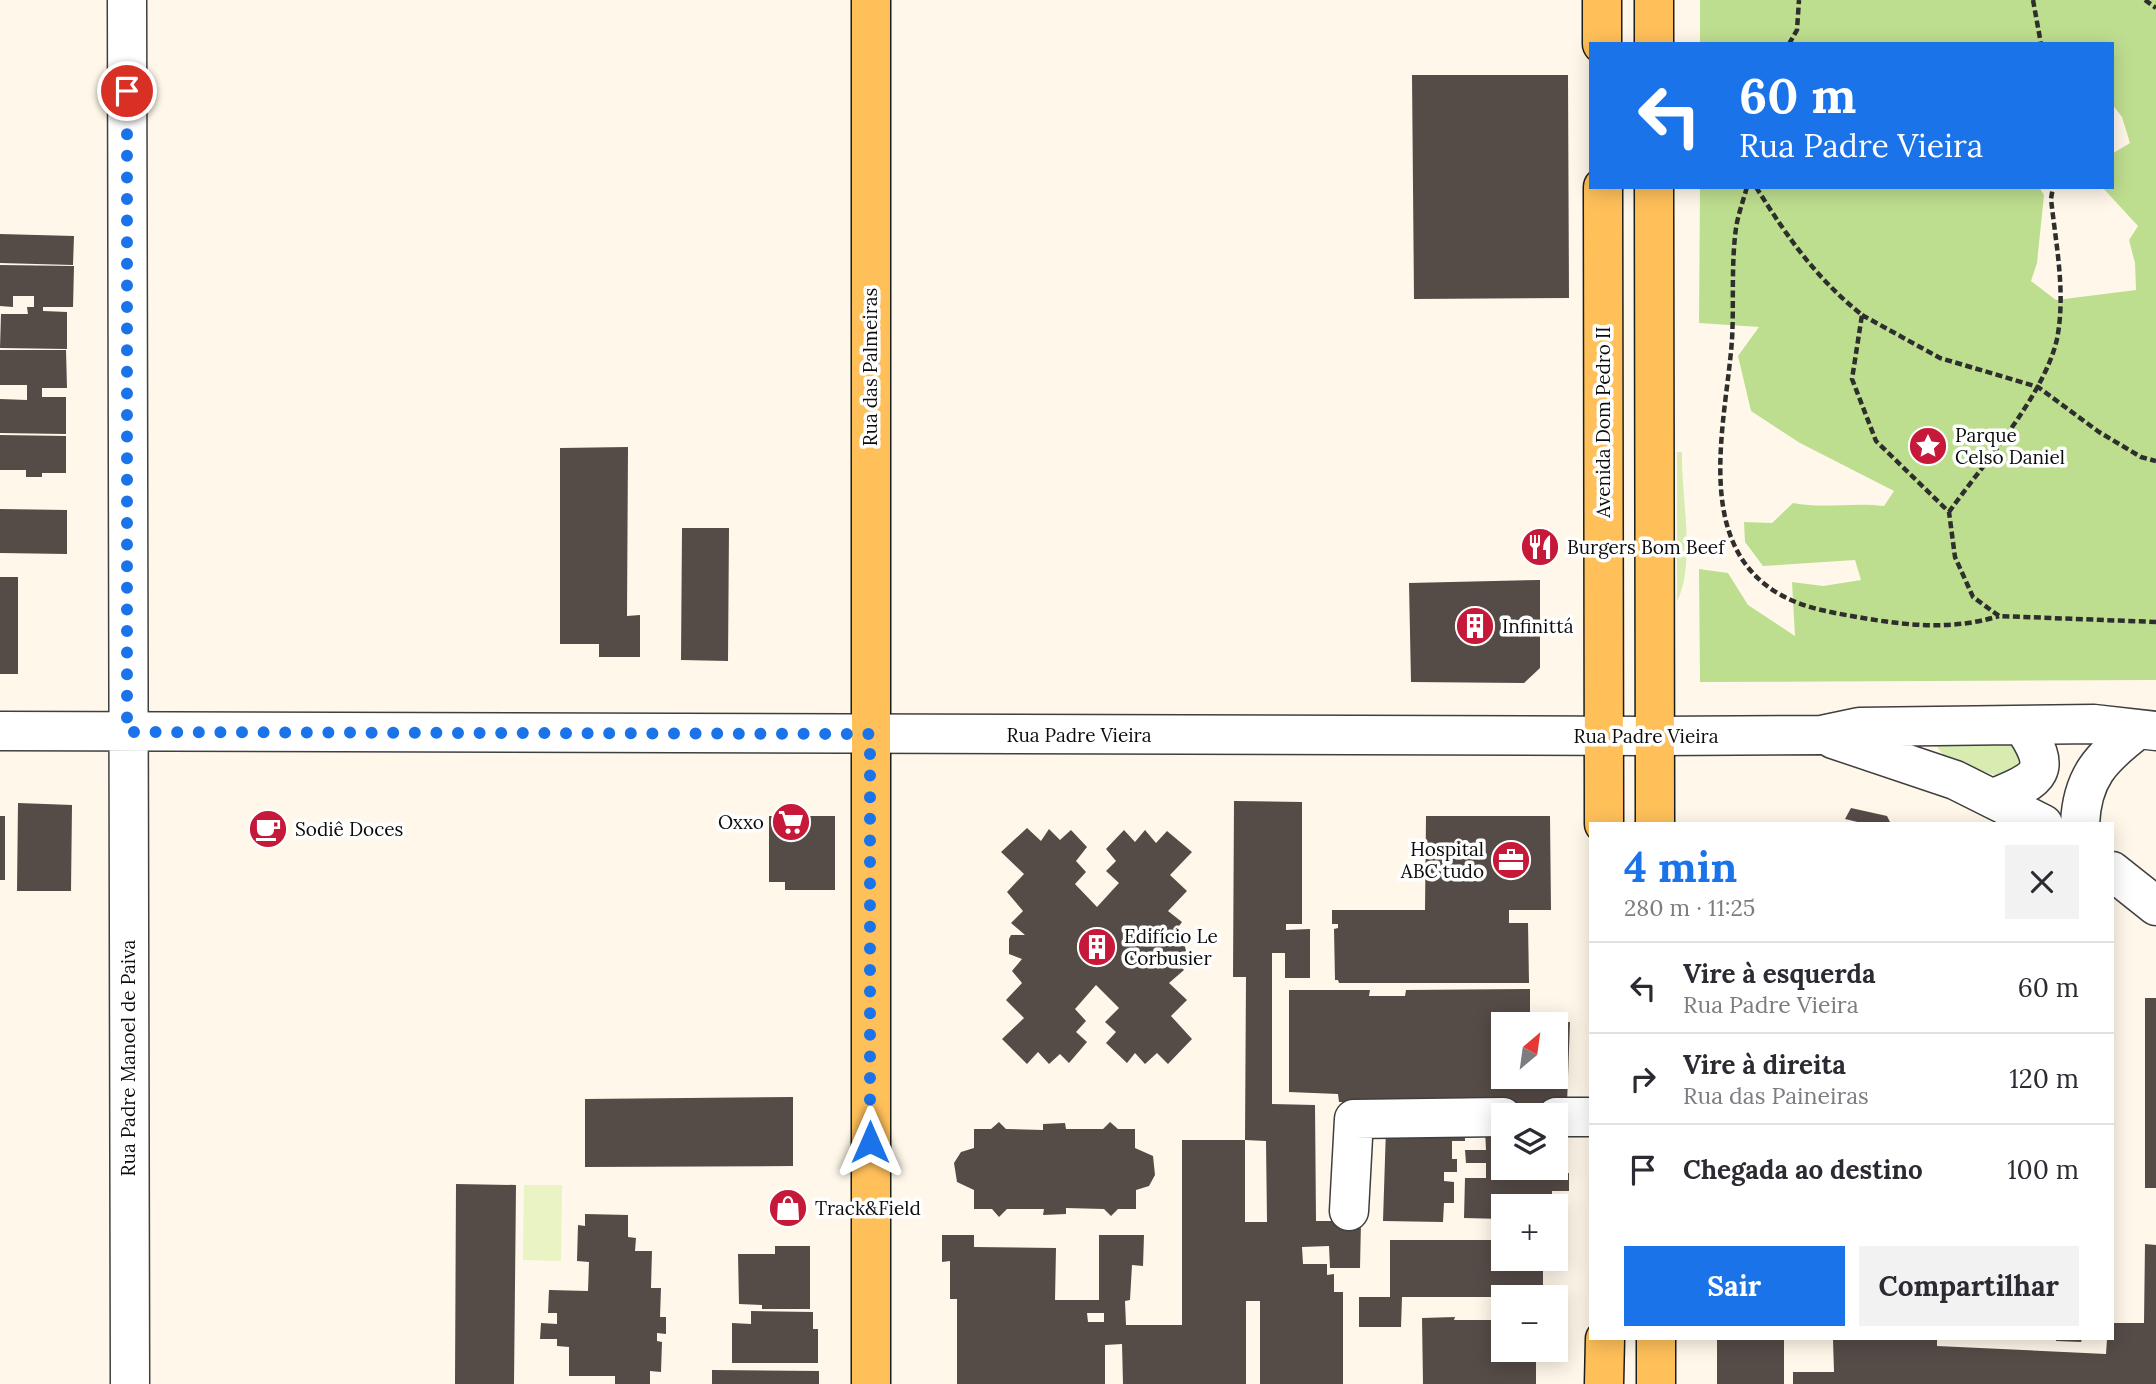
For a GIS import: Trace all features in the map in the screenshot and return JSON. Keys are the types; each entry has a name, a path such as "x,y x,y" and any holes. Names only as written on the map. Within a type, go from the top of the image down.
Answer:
{"main road":[{"name":"Rua das Palmeiras","path":"870,0 871,1384"},
{"path":"1602,0 1602,42"},
{"path":"1654,0 1654,42"},
{"name":"Avenida Dom Pedro II","path":"1603,189 1604,822"},
{"path":"1654,189 1655,822"},
{"path":"1604,1384 1605,1340"},
{"path":"1656,1340 1656,1384"}],"street":[{"name":"Rua Padre Manoel de Paiva","path":"127,0 130,1384"},
{"name":"Rua Padre Vieira","path":"0,731 1654,736 1821,735 1859,727 2094,724 2146,731"},
{"path":"1994,798 2022,787 2037,773 2041,761 2039,750 2022,725"},
{"path":"2080,822 2085,792 2097,764 2146,731"},
{"path":"1821,735 1912,764 1994,798 2039,822"},
{"path":"2114,873 2156,906"},
{"path":"1349,1211 1354,1119 1491,1117"},
{"path":"1568,1117 1589,1117"}],"path":[{"path":"1790,42 1797,30 1799,0"},
{"path":"2033,0 2041,42"},
{"path":"2145,0 2156,8"},
{"path":"1746,189 1736,228 1732,340 1721,465 1722,501 1728,532 1741,559 1781,595 1823,611 1889,622 1966,626 1999,616 2156,622"},
{"path":"1757,189 1794,247 1828,287 1862,315 1940,358 2038,387 2099,432 2141,457 2156,461"},
{"path":"1949,512 2038,387 2056,340 2061,292 2051,199 2053,189"},
{"path":"1862,315 1852,379 1877,441 1949,512 1955,557 1973,597 1999,616"}],"green space":[{"name":"Parque Celso Daniel","path":"1700,0 2156,0 2156,680 1700,682 1699,569 1728,573 1748,605 1795,636 1792,582 1823,586 1861,580 1855,560 1763,566 1745,542 1744,522 1772,523 1793,503 1884,506 1894,491 1800,443 1751,411 1738,356 1759,327 1699,323 1700,189 2040,189 2044,195 2037,263 2031,281 2056,300 2136,290 2135,263 2129,240 2138,226 2104,189 2114,189 2114,153 2130,143 2122,117 2114,107 2114,42 1700,42"},
{"path":"1677,452 1682,452 1687,549 1683,586 1677,601"},
{"path":"2012,737 2029,753 2012,781 1945,758 1936,745"},
{"path":"524,1185 562,1185 561,1261 523,1260"}],"building":[{"path":"1412,75 1568,75 1569,298 1414,299"},
{"path":"0,234 74,236 73,265 0,263"},
{"path":"0,265 74,266 73,307 43,307 43,311 67,312 67,349 0,348 1,314 28,314 27,307 34,307 34,296 13,296 13,307 0,306"},
{"path":"0,350 66,350 67,388 42,388 42,397 66,397 66,434 0,433 0,399 27,400 27,385 0,385"},
{"path":"0,435 66,436 66,473 42,473 42,477 26,477 26,470 0,470"},
{"path":"628,447 627,616 640,615 640,657 599,657 599,644 560,644 560,448"},
{"path":"0,509 67,510 67,554 0,553"},
{"path":"682,528 729,528 728,661 681,660"},
{"path":"0,577 18,577 18,674 0,674"},
{"name":"Infinittá","path":"1540,580 1540,668 1524,683 1411,682 1409,583"},
{"path":"1234,801 1302,802 1302,924 1286,924 1286,930 1310,929 1310,978 1285,978 1285,953 1272,953 1272,1104 1315,1105 1316,1221 1361,1221 1360,1268 1330,1268 1329,1246 1302,1247 1303,1264 1327,1264 1327,1275 1334,1274 1334,1292 1343,1292 1343,1384 1260,1384 1260,1301 1246,1301 1246,1384 1123,1384 1122,1344 1105,1345 1105,1384 957,1384 957,1299 950,1299 950,1261 942,1262 942,1235 974,1235 974,1247 1056,1248 1055,1300 1099,1300 1099,1235 1144,1235 1143,1266 1132,1265 1130,1300 1125,1301 1126,1325 1182,1325 1182,1140 1245,1140 1246,977 1233,977","holes":["1245,1140 1266,1141 1267,1222 1245,1222","1087,1313 1104,1313 1104,1322 1088,1322"]},
{"path":"18,803 72,805 71,891 17,891"},
{"path":"1851,808 1887,816 1890,822 1858,822 1845,819"},
{"path":"0,816 5,816 5,880 0,880"},
{"path":"769,816 835,816 835,890 785,890 785,882 769,882"},
{"path":"1426,816 1550,816 1551,910 1509,910 1509,923 1528,923 1529,983 1339,983 1335,980 1334,929 1338,928 1338,924 1332,924 1332,910 1425,910"},
{"name":"Edifício Le Corbusier","path":"1027,828 1041,841 1049,829 1060,840 1071,830 1087,847 1076,861 1086,872 1075,884 1097,907 1119,883 1106,871 1116,861 1106,849 1124,830 1135,842 1145,830 1156,843 1167,831 1192,852 1170,875 1187,891 1168,911 1182,922 1173,934 1183,938 1186,951 1181,956 1172,957 1184,970 1169,983 1187,1000 1171,1016 1192,1039 1168,1064 1157,1053 1145,1064 1135,1053 1127,1063 1106,1043 1116,1032 1105,1022 1119,1008 1096,985 1075,1009 1086,1021 1076,1032 1087,1042 1069,1063 1060,1054 1049,1064 1038,1052 1027,1064 1002,1039 1024,1018 1006,1000 1022,983 1012,971 1022,959 1009,954 1009,939 1011,935 1025,935 1011,923 1023,911 1007,892 1024,874 1001,852"},
{"path":"1530,989 1530,1012 1491,1012 1491,1089 1568,1089 1567,1103 1339,1102 1338,1094 1289,1092 1289,990 1370,990 1369,996 1405,996 1406,990"},
{"path":"2145,998 2156,998 2156,1188 2145,1188"},
{"path":"1568,1022 1570,1022 1568,1077"},
{"path":"793,1097 793,1166 585,1167 585,1099"},
{"path":"999,1122 1006,1129 1043,1130 1043,1124 1065,1123 1066,1129 1103,1129 1110,1122 1118,1129 1135,1129 1135,1148 1153,1156 1155,1175 1149,1186 1136,1190 1136,1209 1118,1209 1111,1216 1104,1209 1066,1208 1066,1214 1043,1215 1044,1209 1007,1209 999,1217 992,1209 974,1209 974,1190 957,1182 954,1163 961,1152 974,1148 974,1129 991,1129"},
{"path":"1386,1128 1465,1132 1465,1141 1452,1141 1452,1159 1457,1159 1457,1172 1444,1172 1444,1181 1454,1182 1454,1203 1444,1203 1443,1222 1383,1221"},
{"path":"1485,1128 1491,1128 1491,1180 1568,1180 1569,1173 1569,1191 1552,1191 1552,1194 1491,1194 1491,1219 1464,1218 1465,1178 1486,1178 1486,1163 1466,1163 1465,1150 1486,1150"},
{"path":"456,1184 516,1185 514,1384 455,1384"},
{"path":"585,1214 628,1215 628,1237 636,1238 635,1251 652,1251 651,1288 661,1288 660,1317 666,1317 666,1334 657,1333 657,1341 662,1342 661,1372 650,1371 650,1384 615,1384 615,1376 569,1376 569,1347 557,1346 557,1339 540,1339 541,1323 557,1324 557,1313 548,1313 549,1290 588,1291 589,1262 577,1261 578,1225 585,1226"},
{"path":"1390,1240 1491,1240 1491,1271 1543,1271 1543,1285 1491,1285 1491,1297 1402,1297 1401,1327 1359,1327 1359,1297 1390,1297"},
{"path":"2145,1244 2156,1245 2156,1384 1793,1384 1793,1372 1834,1372 1833,1340 1937,1340 1937,1346 2106,1354 2107,1340 2114,1340 2114,1323 2144,1323"},
{"path":"775,1246 810,1246 810,1309 762,1309 762,1305 739,1304 738,1254 775,1254"},
{"path":"751,1311 813,1312 813,1329 818,1329 818,1363 732,1363 732,1323 751,1324"},
{"path":"1422,1318 1491,1320 1491,1362 1536,1362 1536,1384 1423,1384"},
{"path":"1717,1340 1784,1340 1784,1384 1717,1384"},
{"path":"2056,1340 2082,1340 2081,1342"},
{"path":"712,1370 819,1371 819,1384 712,1384"}],"place":[{"name":"Parque Celso Daniel","path":"1928,446"},
{"name":"Burgers Bom Beef","path":"1540,547"},
{"name":"Infinittá","path":"1475,626"},
{"name":"Oxxo","path":"791,822"},
{"name":"Sodiê Doces","path":"268,829"},
{"name":"Hospital ABC tudo","path":"1511,860"},
{"name":"Edifício Le Corbusier","path":"1097,947"},
{"name":"Track&Field","path":"788,1208"}],"route":[{"path":"127,91 127,732 870,734 870,1142"}]}
